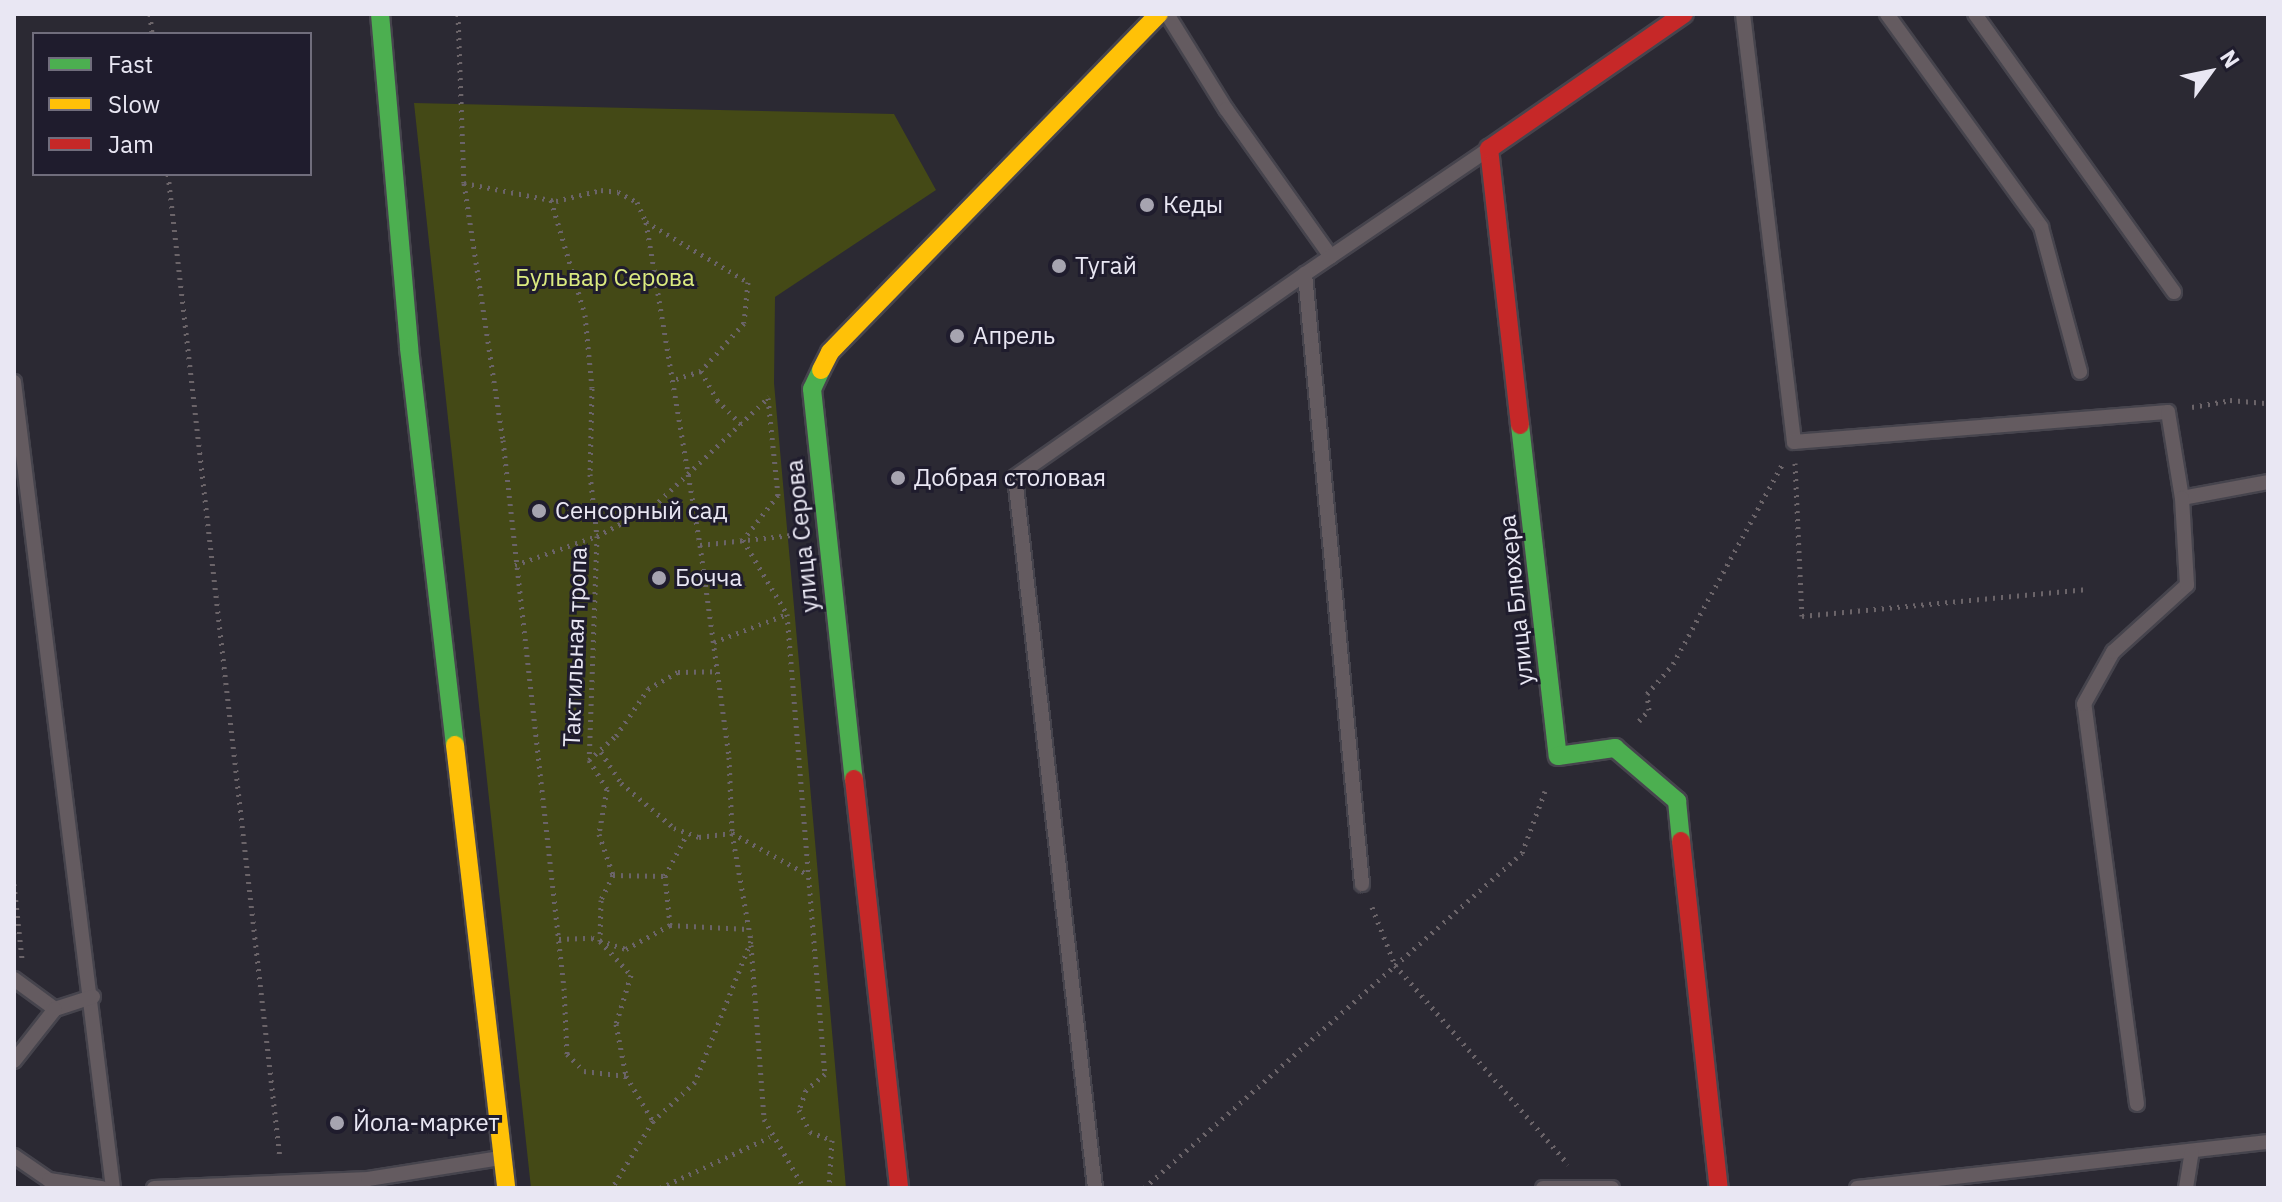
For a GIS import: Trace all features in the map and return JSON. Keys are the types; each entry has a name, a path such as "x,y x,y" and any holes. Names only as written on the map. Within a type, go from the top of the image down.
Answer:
{"street":[{"path":"380,14 409,348 506,1188"},
{"name":"улица Серова","path":"899,1188 825,532 812,389 835,356 1159,14"},
{"path":"1489,149 1684,14"},
{"name":"улица Блюхера","path":"1489,149 1558,756 1615,748"},
{"path":"1615,748 1677,801 1719,1188"}],"lane":[{"path":"1167,14 1226,109 1331,257"},
{"path":"1743,14 1794,442 2168,412 2182,498 2187,585 2113,652 2084,704 2137,1104"},
{"path":"1887,14 2041,227 2080,372"},
{"path":"1975,14 2174,292"},
{"path":"1095,1188 1015,477 1489,149"},
{"path":"1305,274 1362,884"},
{"path":"14,382 93,997 113,1188"},
{"path":"2182,498 2268,482"},
{"path":"19,983 55,1009"},
{"path":"14,1061 55,1009 93,997"},
{"path":"1857,1188 2268,1142"},
{"path":"2186,1188 2192,1152"},
{"path":"14,1156 49,1180 102,1188"},
{"path":"154,1188 368,1179 502,1158"},
{"path":"1543,1188 1585,1184 1612,1188"}],"path":[{"path":"458,14 464,183 503,440 559,939 567,1054 584,1071 626,1076"},
{"path":"168,176 283,1183"},
{"path":"464,183 551,200 601,190 618,192 637,202 646,222 714,642 732,833 751,941 756,1069 770,1137 804,1188"},
{"name":"Тактильная тропа","path":"551,200 585,315 592,388 590,474 597,536 589,760 607,789 599,834 613,875"},
{"path":"646,222 748,282 744,323 701,371 673,380"},
{"path":"701,371 717,400 742,425"},
{"path":"515,565 597,536 653,507 742,425 777,386"},
{"path":"743,540 778,495 768,398"},
{"path":"2168,412 2230,400 2268,403"},
{"path":"1794,442 1802,616 2088,589"},
{"path":"1615,748 1649,710 1647,694 1673,664 1794,442"},
{"path":"700,545 825,532"},
{"path":"743,540 787,614 825,1074 806,1090 799,1110 810,1132 832,1140 829,1188"},
{"path":"714,642 787,614"},
{"path":"589,760 601,752 648,689 678,672 717,671"},
{"path":"601,752 621,783 687,834 732,833 808,874"},
{"path":"1144,1188 1522,853 1545,791 1556,784"},
{"path":"670,925 665,876 687,834"},
{"path":"653,1121 626,1076 616,1024 631,975 600,941 601,900 613,875 665,876"},
{"path":"14,884 19,983"},
{"path":"1362,884 1395,965 1585,1184"},
{"path":"559,939 600,941 631,948 670,925 706,931 748,929"},
{"path":"612,1188 653,1121 695,1082 751,941"},
{"path":"633,1188 660,1188 770,1137"}],"green space":[{"name":"Бульвар Серова","path":"414,103 894,114 936,190 775,297 774,383 846,1188 531,1188"}],"traffic: fast":[{"path":"380,14 409,348 455,745"},
{"path":"821,370 812,389 854,779"},
{"path":"1520,425 1558,756 1615,748 1677,801 1681,841"}],"traffic: slow":[{"path":"821,370 830,352 1159,14"},
{"path":"455,745 506,1188"}],"traffic: jam":[{"path":"1520,425 1489,149 1684,14"},
{"path":"854,779 899,1188"},
{"path":"1681,841 1719,1188"}],"place":[{"name":"Кеды","path":"1147,205"},
{"name":"Тугай","path":"1059,266"},
{"name":"Апрель","path":"957,336"},
{"name":"Добрая столовая","path":"898,478"},
{"name":"Сенсорный сад","path":"539,511"},
{"name":"Бочча","path":"659,578"},
{"name":"Йола-маркет","path":"337,1123"}]}
